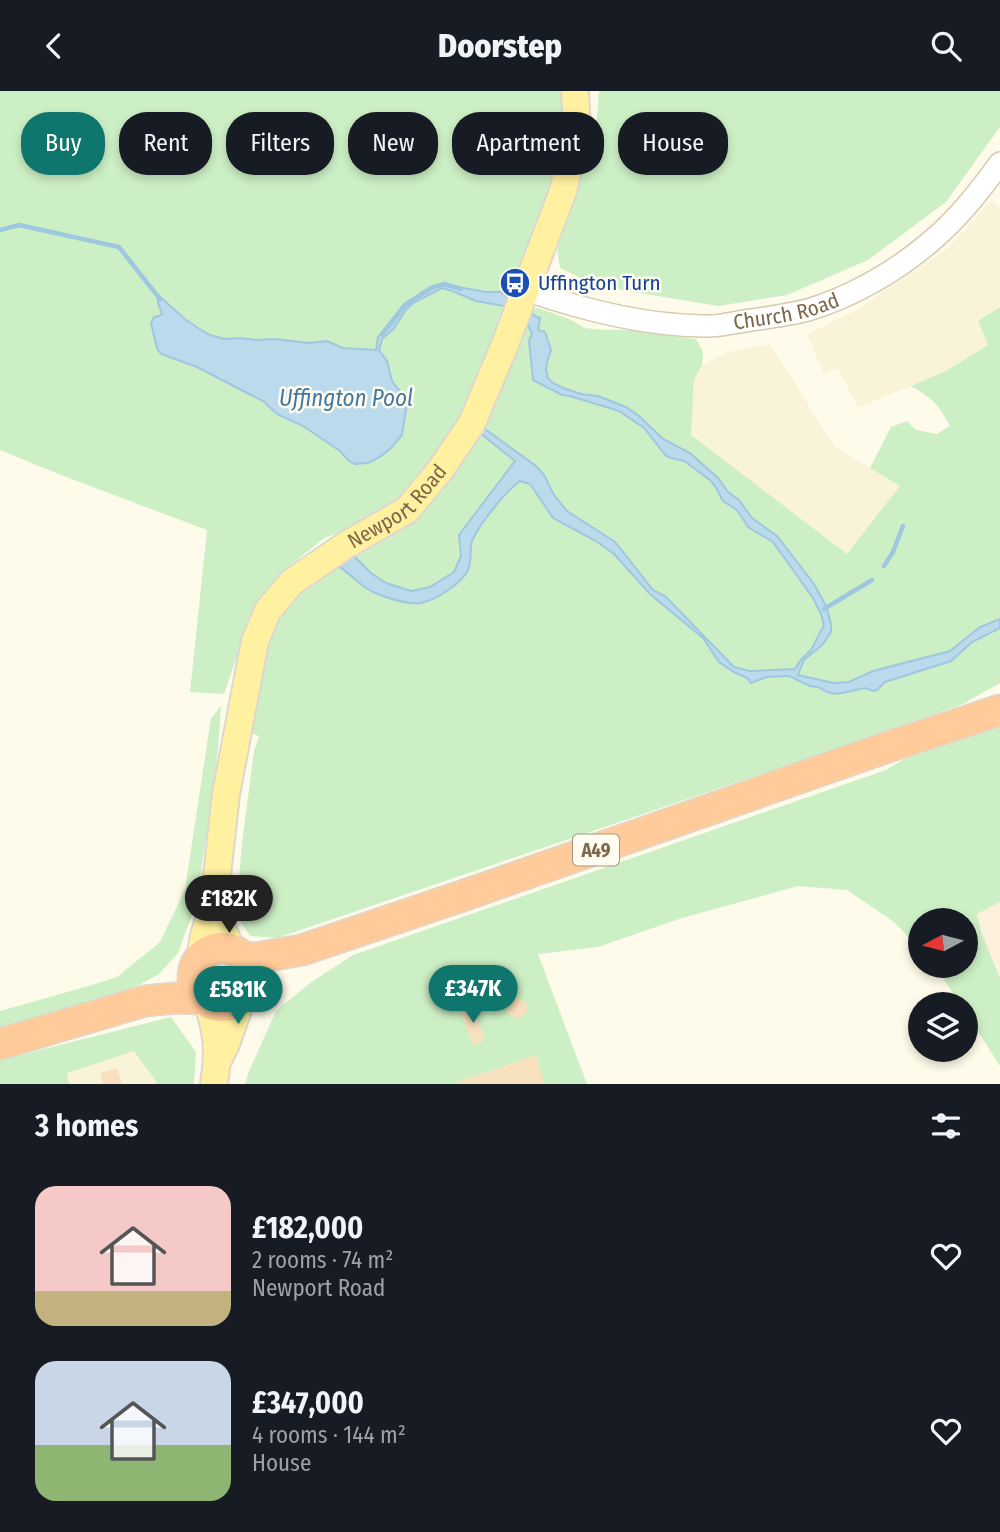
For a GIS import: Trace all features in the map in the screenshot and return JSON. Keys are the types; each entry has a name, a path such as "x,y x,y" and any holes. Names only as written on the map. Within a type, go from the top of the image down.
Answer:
{"highway":[{"name":"A49","path":"241,972 256,957 302,950 1000,710"},
{"path":"0,1044 145,1001 175,998 229,1005 241,972 218,949 205,954 145,1001"},
{"path":"198,961 194,986 205,1001"}],"main road":[{"name":"Newport Road","path":"198,961 214,902 226,794 255,641 268,610 292,582 346,545 407,510 441,469 472,423 563,191 577,130 575,91"},
{"name":"Newport Road","path":"214,902 241,972"},
{"path":"216,1072 226,1044 241,972"},
{"path":"205,1001 215,1030 216,1072"}],"street":[{"name":"Church Road","path":"521,302 584,309 653,323 706,327 809,309 851,293 892,270 930,243 974,199 1000,163"}],"shaded area":[{"path":"992,199 1000,207 1000,307 978,321 988,345 946,371 858,408 838,368 824,375 807,334 853,312 948,248"},
{"path":"770,344 835,447 901,486 847,555 691,435 694,380 702,365 728,352"},
{"path":"1000,902 1000,978 982,934 978,913"},
{"path":"135,1050 158,1084 33,1084"}],"green space":[{"path":"0,91 572,91 573,112 452,112 452,175 556,175 511,300 501,292 447,285 401,308 393,323 378,337 376,350 343,348 326,341 309,343 275,339 224,339 198,328 157,295 162,314 159,316 161,354 197,367 263,401 277,414 303,426 340,451 349,461 402,394 392,381 387,361 379,350 382,339 413,303 442,288 476,301 505,306 459,424 398,507 323,539 278,575 254,607 224,694 190,692 207,530 0,450"},
{"path":"599,91 1000,91 1000,127 946,202 868,260 787,295 718,306 597,286 560,268 557,251 582,175 604,175 604,112 597,112"},
{"path":"1000,307 1000,683 963,704 876,735 277,938 250,936 236,915 242,843 254,751 259,736 248,732 265,643 287,605 307,580 410,521 446,485 476,430 527,312 538,308 585,328 636,330 696,339 703,352 702,365 694,380 691,435 847,554 900,486 870,468 891,427 907,421 916,430 937,434 950,426 934,402 911,386 946,371 988,345 978,321"},
{"path":"221,706 211,812 199,896 178,953 159,974 128,991 0,1029 0,1011 117,977 160,942 185,889 211,718"},
{"path":"1000,726 1000,902 978,913 978,908 908,908 908,937 894,922 847,890 798,886 682,918 598,947 538,954 587,1084 245,1084 276,1011 310,983 353,955 886,770 906,758"},
{"path":"978,918 1000,978 1000,1066 978,1032 978,992 952,992 943,978 978,978"},
{"path":"171,1017 196,1052 194,1084 158,1084 134,1051 67,1073 69,1084 0,1084 0,1060"}],"water":[{"name":"Uffington Pool","path":"447,285 501,292 527,312 540,318 538,330 545,332 551,350 546,370 553,383 626,407 663,439 690,453 739,500 752,518 777,536 814,584 826,606 831,624 831,632 823,644 804,660 798,675 833,683 849,682 873,671 950,651 980,627 1000,619 1000,628 972,642 951,661 885,682 873,691 865,688 837,694 789,676 766,677 751,683 719,662 703,638 650,594 614,554 553,518 530,484 520,481 476,532 468,570 448,590 421,603 406,602 373,592 331,562 350,552 371,573 386,583 411,591 430,587 454,572 461,556 459,535 515,461 476,430 478,424 536,466 567,511 615,542 653,590 665,596 734,667 750,671 795,669 811,650 824,625 813,598 773,542 748,527 737,510 723,501 710,480 684,461 666,456 644,428 619,411 562,395 533,380 529,341 532,333 524,318 510,307 476,301 442,288 413,303 405,311 394,328 382,339 379,350 387,361 392,381 407,404 402,435 380,457 368,463 355,464 303,426 277,414 263,401 197,367 161,354 151,323 154,317 162,314 157,294 198,328 224,339 275,339 309,343 327,341 343,348 376,350 378,337 393,323 401,308 433,288"}],"building":[{"path":"517,998 524,1001 527,1008 524,1015 517,1018 510,1015 507,1008 510,1001"},
{"path":"473,1006 485,1040 473,1045 460,1011"},
{"path":"536,1055 545,1084 457,1084 457,1082"},
{"path":"117,1068 122,1084 103,1084 100,1073"}],"waterway":[{"path":"0,230 19,225 119,247 160,299"},
{"path":"382,334 405,305 431,288 444,284 461,289"},
{"path":"884,566 893,552 903,526"},
{"path":"824,609 872,580"}],"place":[{"name":"Uffington Turn","path":"515,283"}]}
